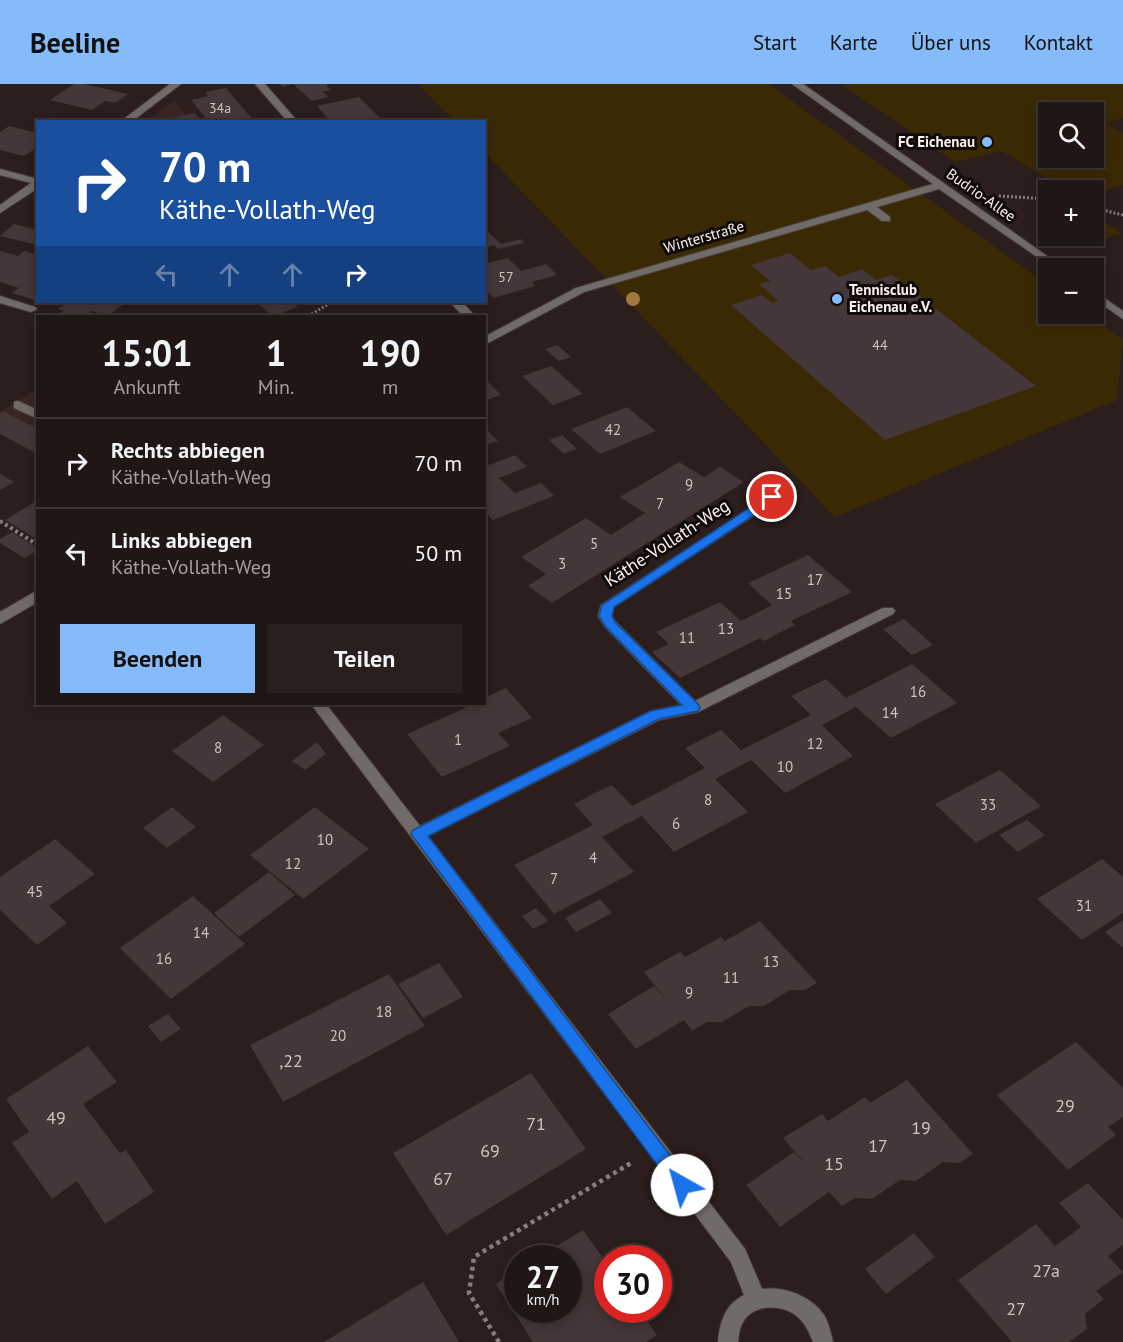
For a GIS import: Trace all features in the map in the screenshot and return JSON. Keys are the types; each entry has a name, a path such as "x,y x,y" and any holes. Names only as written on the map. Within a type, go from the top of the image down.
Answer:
{"street":[{"path":"127,120 176,84"},
{"path":"260,84 292,120"},
{"name":"Budrio-Allee","path":"797,84 1045,258"},
{"path":"0,172 36,181"},
{"path":"0,210 36,183"},
{"name":"Winterstraße","path":"486,338 580,290 941,185"},
{"path":"869,206 886,219"},
{"path":"0,298 31,309"},
{"path":"1104,302 1123,316"},
{"path":"457,303 469,315"},
{"path":"18,405 36,415"},
{"name":"Käthe-Vollath-Weg","path":"693,708 610,624 605,616 608,605 772,497"},
{"path":"0,619 36,597"},
{"path":"418,834 656,715 693,708 888,611"},
{"path":"319,705 654,1149 738,1256 756,1299"},
{"path":"728,1342 730,1324 736,1313 745,1304 768,1296 794,1302 811,1315 817,1324 822,1342"}],"path":[{"path":"966,203 1002,195 1038,197"},
{"path":"1104,210 1123,215"},
{"path":"310,315 330,303"},
{"path":"0,521 36,544"},
{"path":"498,1342 469,1293 474,1257 654,1149"}],"shaded area":[{"name":"Tennisclub Eichenau e.V.","path":"418,84 768,84 1038,278 1038,324 1101,324 1123,339 1117,400 835,517 486,154 486,120 453,120"},
{"name":"FC Eichenau","path":"840,84 1123,84 1123,118 1106,123 1123,133 1123,185 1104,191 1104,180 1050,180 1002,151 955,162"},
{"path":"174,101 190,120 149,120"},
{"path":"1104,221 1122,233 1104,239"},
{"path":"36,390 36,453 0,434 0,412"}],"building":[{"path":"74,84 84,84 128,94 115,103 105,101 92,110 50,100"},
{"path":"293,84 329,84 326,86 331,90 323,92 328,97 312,101"},
{"path":"226,88 253,120 207,120 191,100 208,96 205,92"},
{"path":"359,97 382,120 329,120 317,106"},
{"path":"195,113 200,120 171,120 170,118"},
{"path":"9,126 36,133 36,148 24,156 0,150 0,132"},
{"path":"14,224 36,230 36,242 33,244 0,236"},
{"path":"486,230 501,244 521,239 524,243 498,249 494,245 486,247"},
{"path":"0,251 18,256 24,251 36,254 36,300 12,293 19,288 0,282"},
{"path":"790,253 811,270 825,266 839,277 862,269 876,280 892,275 1036,386 885,440 731,305 762,295 772,303 779,301 759,284 770,281 751,265"},
{"path":"508,258 521,271 546,264 557,275 532,282 535,286 493,298 486,290 486,264"},
{"path":"67,303 125,303 109,315 92,311 86,315 58,315 64,311 58,309"},
{"path":"257,303 296,303 293,304 298,307 276,315 272,315"},
{"path":"557,345 571,357 559,361 545,349"},
{"path":"551,366 583,394 553,405 522,376"},
{"path":"486,382 488,382 501,395 486,400"},
{"path":"627,407 656,431 600,454 571,429"},
{"path":"3,411 36,428 36,453 0,434 0,413"},
{"path":"486,430 487,430 498,441 486,445"},
{"path":"562,435 577,449 564,454 549,440"},
{"path":"515,455 527,467 499,478 515,493 541,483 554,496 493,520 486,513 486,462 489,465"},
{"path":"679,462 704,477 720,467 744,482 552,603 528,586 546,574 521,557 586,518 611,535 645,513 620,497"},
{"path":"0,474 14,482 0,490"},
{"path":"36,501 36,539 5,520"},
{"path":"12,532 36,547 36,551 24,558 0,543 0,539"},
{"path":"808,555 852,592 791,621 795,625 764,641 760,638 680,678 652,652 669,644 656,632 720,602 741,621 772,605 748,583"},
{"path":"904,619 933,645 912,655 883,629"},
{"path":"912,664 957,703 891,738 856,707 822,725 853,756 785,793 751,760 715,779 748,812 674,852 642,816 622,826 602,837 634,872 554,914 514,865 593,825 574,804 593,794 612,785 632,806 705,768 685,748 721,730 741,750 811,715 791,696 826,679 846,698"},
{"path":"506,688 532,718 498,733 510,746 442,777 407,734 472,705 486,705 486,697"},
{"path":"223,715 264,745 213,782 172,751"},
{"path":"317,742 326,754 305,770 292,761"},
{"path":"1000,770 1041,806 976,843 935,804"},
{"path":"172,807 196,827 167,848 143,828"},
{"path":"315,807 369,849 303,899 250,855"},
{"path":"1027,820 1045,835 1018,852 999,835"},
{"path":"55,839 95,874 49,906 67,923 37,945 0,910 0,877"},
{"path":"1102,859 1123,877 1123,913 1082,940 1037,899"},
{"path":"269,872 295,895 239,937 214,913"},
{"path":"193,896 245,944 171,999 120,948"},
{"path":"600,899 612,913 576,932 565,918"},
{"path":"536,908 548,921 533,929 522,916"},
{"path":"1123,920 1123,948 1105,932"},
{"path":"760,921 817,983 805,990 790,990 764,1006 749,1006 722,1022 707,1022 692,1031 684,1020 636,1049 608,1014 654,986 668,1002 644,972 680,952 685,957 721,937 725,941"},
{"path":"439,963 463,997 423,1018 398,984"},
{"path":"389,974 425,1026 283,1102 250,1045"},
{"path":"168,1014 181,1029 161,1042 148,1026"},
{"path":"1076,1042 1123,1088 1123,1117 1108,1127 1116,1135 1068,1170 997,1095"},
{"path":"88,1046 117,1082 83,1104 120,1153 126,1150 154,1192 105,1224 77,1181 52,1199 12,1143 29,1132 6,1099"},
{"path":"531,1073 586,1149 446,1235 393,1153"},
{"path":"907,1080 973,1154 960,1163 943,1162 916,1181 900,1180 872,1199 855,1198 842,1206 829,1192 780,1227 746,1185 794,1152 809,1168 783,1138 822,1114 828,1121 865,1097 870,1103"},
{"path":"1088,1183 1123,1220 1123,1245 1108,1256 1123,1272 1096,1291 1104,1299 1085,1314 1087,1329 1069,1342 1012,1342 958,1280 1036,1224 1055,1246 1081,1227 1059,1203"},
{"path":"583,1230 594,1245 594,1323 648,1323 657,1335 646,1342 533,1342 521,1323 582,1323 582,1245 558,1245"},
{"path":"914,1233 935,1257 886,1294 865,1269"},
{"path":"504,1279 504,1297 496,1284"},
{"path":"423,1282 459,1342 324,1342 365,1317"}],"place":[{"name":"FC Eichenau","path":"987,142"},
{"name":"Tennisclub Eichenau e.V.","path":"837,299"}],"route":[{"path":"682,1185 418,834 656,715 693,708 610,624 605,616 608,605 772,497"}]}
